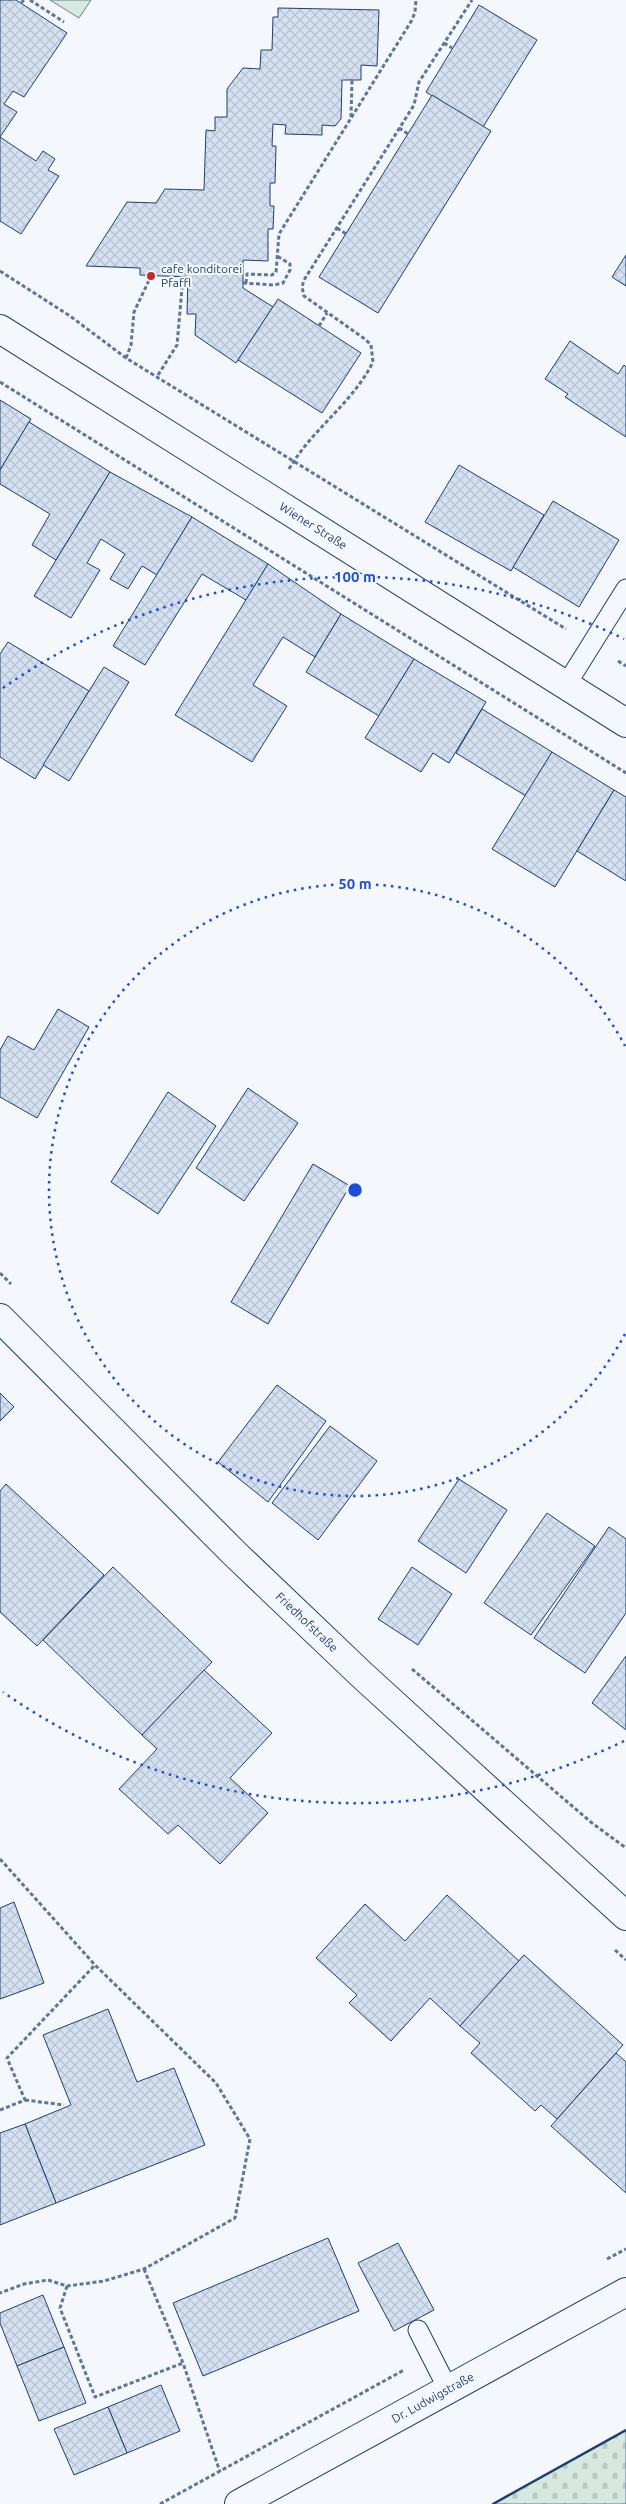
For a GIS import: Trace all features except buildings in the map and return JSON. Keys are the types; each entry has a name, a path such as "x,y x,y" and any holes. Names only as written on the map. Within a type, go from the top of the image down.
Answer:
{"street":[{"name":"Wiener Straße","path":"0,330 626,723"},
{"name":"Friedhofstraße","path":"0,1318 248,1566 362,1675 626,1916"},
{"name":"Dr. Ludwigstraße","path":"239,2504 626,2292"}],"lane":[{"path":"566,685 626,589"},
{"path":"418,2330 448,2389"}],"path":[{"path":"30,0 64,22"},
{"path":"277,256 290,264 290,270 283,283 274,285 244,283 247,274 275,274 279,234 412,20 416,0"},
{"path":"271,500 294,460 316,430 353,395 373,362 371,345 365,338 304,296 302,288 304,280 414,105 419,82 472,0"},
{"path":"444,43 452,48"},
{"path":"351,117 352,80"},
{"path":"399,128 408,134"},
{"path":"337,228 346,234"},
{"path":"0,271 70,316 126,358 158,375 626,666"},
{"path":"126,358 131,345 134,312 151,276"},
{"path":"158,375 177,345 183,276"},
{"path":"319,326 327,313"},
{"path":"0,382 626,773"},
{"path":"0,1273 13,1286"},
{"path":"410,1668 592,1823 626,1848"},
{"path":"0,1859 95,1965 216,2083 250,2139 235,2218 144,2269 104,2281 67,2286 48,2280 24,2284 0,2293"},
{"path":"25,2100 7,2058 95,1965"},
{"path":"0,2110 25,2100 64,2105"},
{"path":"601,2263 626,2249"},
{"path":"144,2269 183,2363 223,2479"},
{"path":"67,2286 60,2308 95,2397 183,2363"},
{"path":"160,2504 431,2355"}],"green space":[{"path":"50,0 91,0 79,18"},
{"path":"626,2430 626,2504 493,2504"}],"wall":[{"path":"493,2504 626,2430"}],"place":[{"name":"cafe konditorei Pfaffl","path":"151,276"}]}
